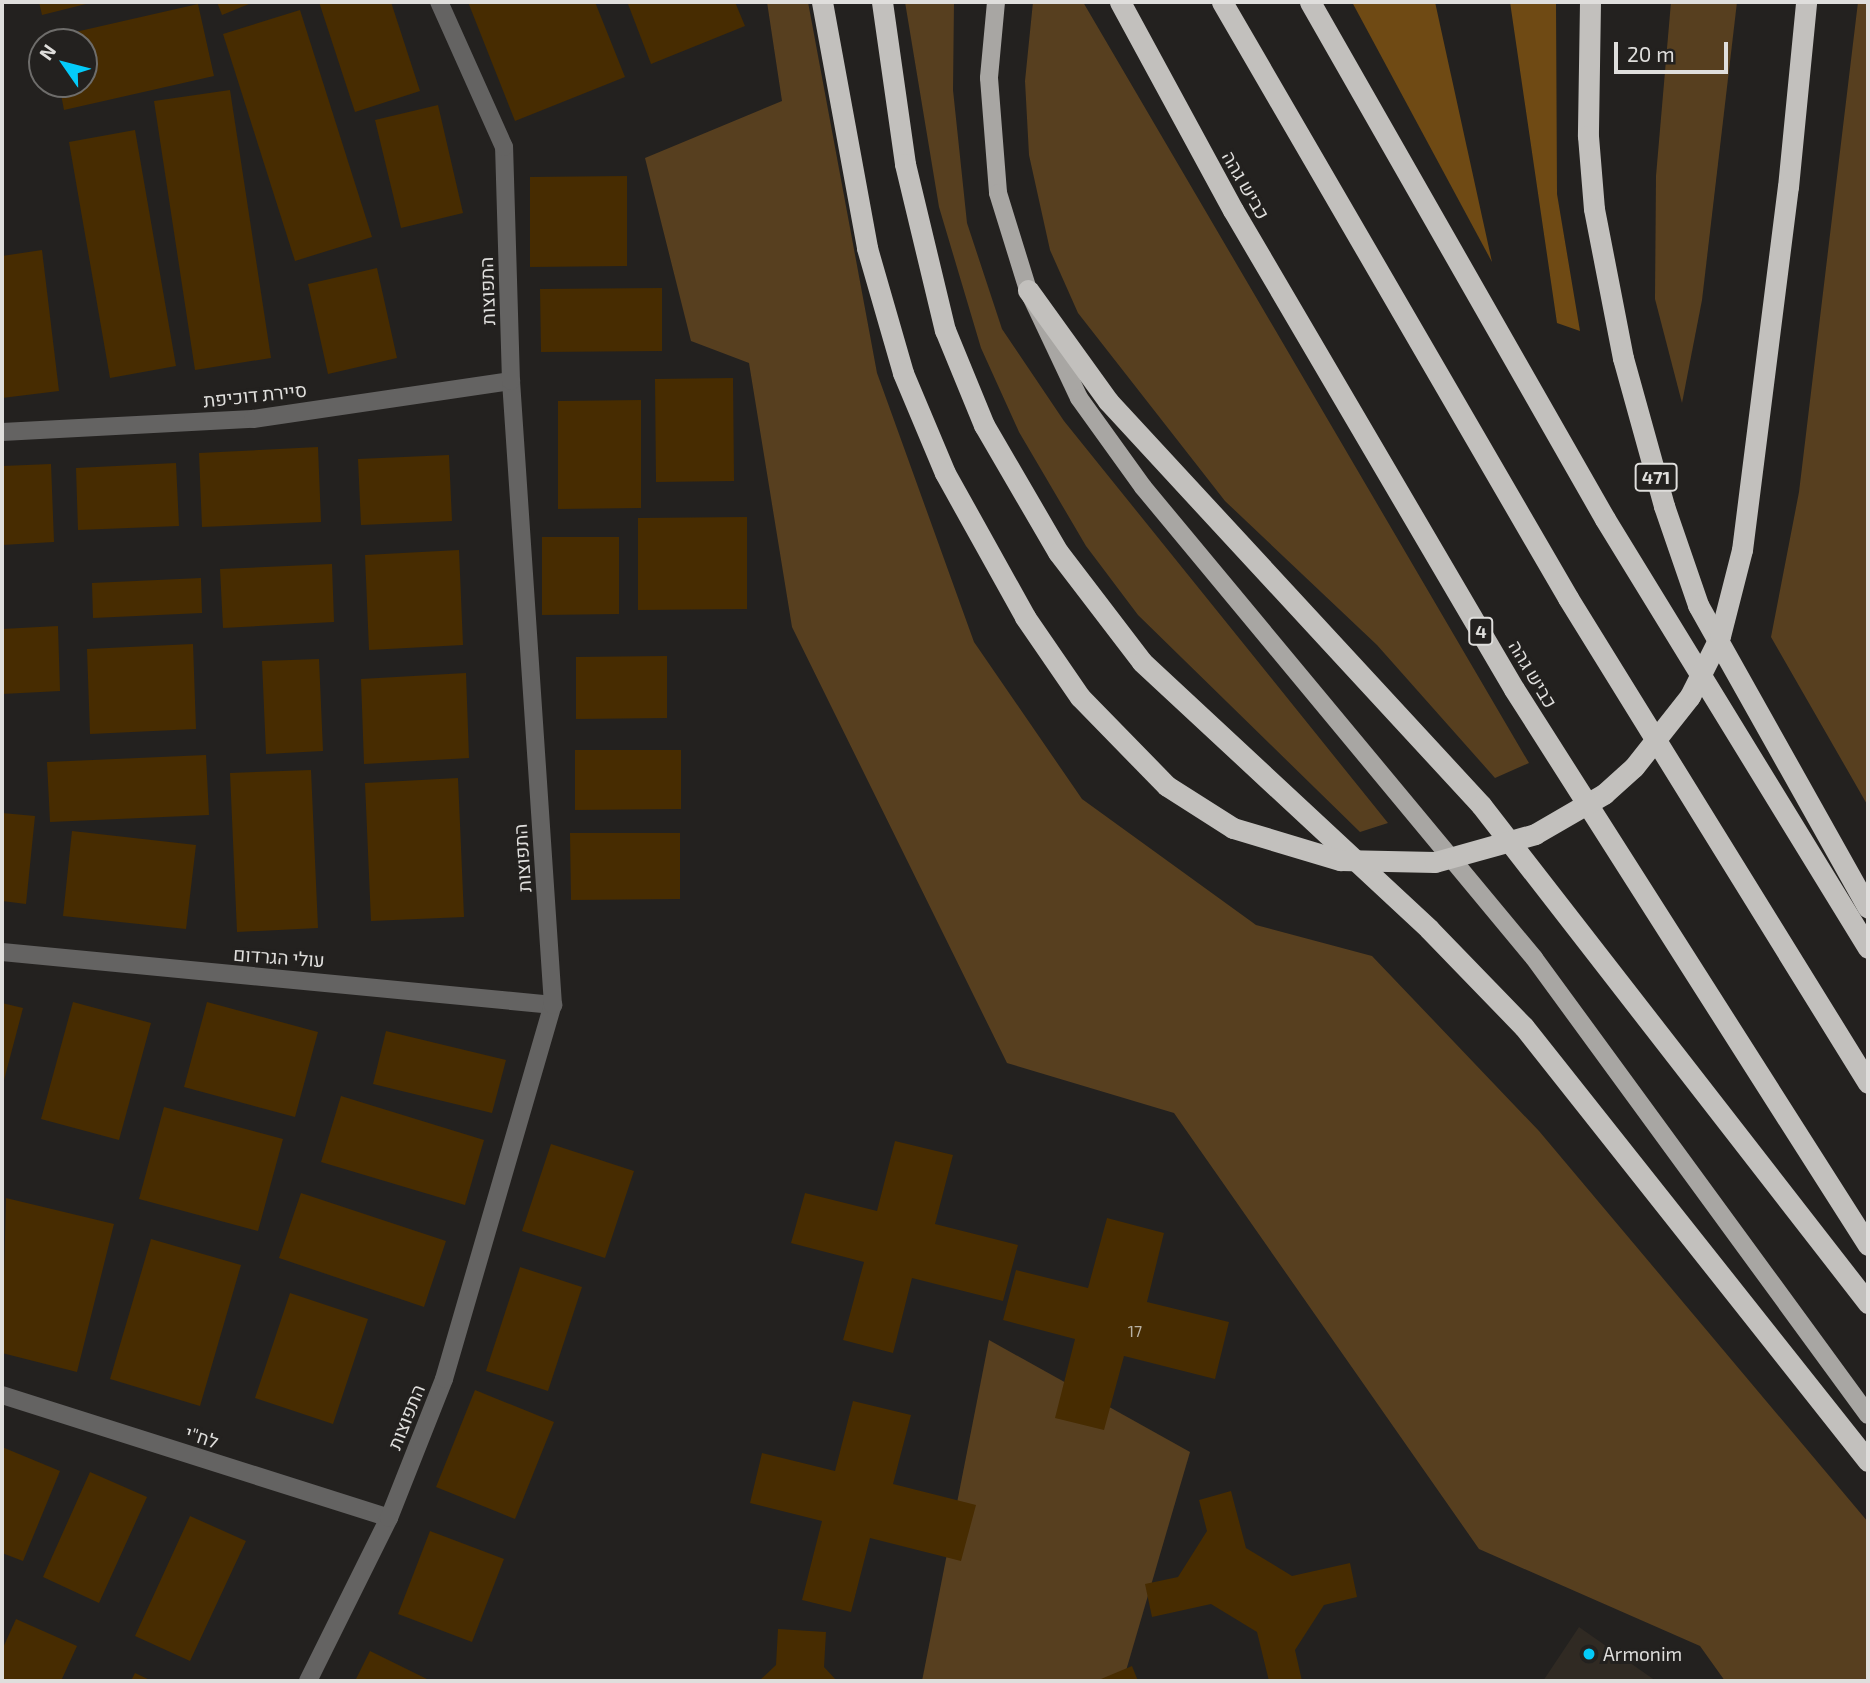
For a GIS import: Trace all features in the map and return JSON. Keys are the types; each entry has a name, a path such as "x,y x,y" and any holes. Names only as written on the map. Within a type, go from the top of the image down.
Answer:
{"highway":[{"path":"822,2 867,248 903,373 945,473 1025,617 1080,697 1167,786 1233,828 1340,860 1435,862 1535,834 1604,794 1634,767 1690,696 1720,636 1742,550 1788,187 1806,2"},
{"path":"882,2 905,164 945,330 984,425 1058,552 1150,671 1429,929 1524,1027 1868,1461"},
{"name":"כביש גהה","path":"1120,2 1233,210 1521,700 1868,1245"},
{"path":"1222,2 1568,598 1868,1083"},
{"path":"1310,2 1605,519 1868,948"},
{"name":"471","path":"1590,2 1588,136 1594,209 1623,358 1664,506 1698,605 1868,908"},
{"path":"1028,290 1108,401 1481,805 1868,1303"}],"main road":[{"path":"996,2 989,78 998,193 1028,290 1052,349 1108,441 1526,948 1868,1415"},
{"path":"1800,73 1816,2"}],"street":[{"name":"התפוצות","path":"309,1681 389,1518 444,1379 553,1005 511,382 504,147 439,2"},
{"name":"סיירת דוכיפת","path":"2,432 253,419 511,382"},
{"name":"עולי הגרדום","path":"2,952 553,1005"},
{"name":"לח\"י","path":"2,1395 389,1518"}],"shaded area":[{"path":"767,2 808,2 877,373 974,642 1082,799 1256,925 1372,956 1539,1131 1868,1522 1868,1681 1725,1681 1700,1646 1479,1549 1174,1113 1007,1063 792,627 749,363 691,341 645,158 782,101"},
{"path":"905,2 954,2 953,90 967,223 1002,329 1064,421 1388,823 1360,832 1138,615 1086,546 1019,432 981,348 939,207"},
{"path":"1033,2 1083,2 1529,763 1495,778 1377,645 1225,501 1078,313 1050,250 1029,155 1025,81"},
{"path":"1352,2 1435,2 1492,262"},
{"path":"1510,2 1556,2 1557,194 1580,331 1557,323"},
{"path":"1671,2 1737,2 1702,300 1682,403 1655,299 1656,176"},
{"path":"1858,2 1868,2 1868,806 1771,637 1799,492"},
{"path":"989,1340 1190,1452 1123,1681 922,1681"},
{"name":"Armonim","path":"1579,1627 1656,1681 1543,1681"}],"building":[{"path":"39,2 90,2 90,3 42,15"},
{"path":"217,2 254,2 222,15"},
{"path":"319,2 391,2 420,91 355,112"},
{"path":"468,2 595,2 625,77 515,121"},
{"path":"735,2 745,26 651,64 628,4"},
{"path":"198,4 214,76 64,110 62,98 98,98 98,28 93,28"},
{"path":"300,10 372,237 295,261 223,34"},
{"path":"230,90 271,358 195,370 154,101"},
{"path":"438,105 463,213 401,228 375,120"},
{"path":"135,130 176,366 110,378 69,142"},
{"path":"627,176 627,266 530,267 530,177"},
{"path":"42,250 59,391 2,398 2,256"},
{"path":"377,268 397,358 328,374 308,284"},
{"path":"662,288 662,351 541,352 540,289"},
{"path":"733,378 734,481 656,482 655,379"},
{"path":"641,400 641,508 558,509 558,401"},
{"path":"318,447 321,522 202,527 199,453"},
{"path":"449,455 452,521 361,525 358,459"},
{"path":"176,463 179,526 78,530 76,468"},
{"path":"51,464 54,542 2,545 2,466"},
{"path":"747,517 747,609 638,610 638,518"},
{"path":"542,537 619,537 619,614 542,615"},
{"path":"459,550 463,645 369,650 365,555"},
{"path":"332,564 334,622 223,628 220,569"},
{"path":"201,578 202,613 93,618 92,583"},
{"path":"58,626 60,691 2,694 2,629"},
{"path":"193,644 196,729 90,734 87,649"},
{"path":"667,656 667,718 576,719 576,657"},
{"path":"319,659 323,751 266,754 262,661"},
{"path":"466,673 469,758 364,764 361,679"},
{"path":"575,750 681,750 681,809 575,810"},
{"path":"206,755 209,815 50,822 47,762"},
{"path":"311,770 318,928 237,932 230,773"},
{"path":"458,778 464,917 371,921 365,783"},
{"path":"2,813 35,816 26,904 2,901"},
{"path":"72,831 196,845 186,929 63,916"},
{"path":"570,833 680,833 680,899 571,900"},
{"path":"73,1002 151,1023 119,1140 41,1119"},
{"path":"207,1002 318,1032 295,1117 184,1087"},
{"path":"2,1003 23,1008 3,1084 2,1084"},
{"path":"386,1031 506,1060 492,1113 373,1084"},
{"path":"341,1096 484,1140 465,1205 321,1162"},
{"path":"164,1107 283,1139 258,1231 139,1199"},
{"path":"895,1141 953,1155 935,1224 1018,1245 1003,1301 912,1278 893,1353 843,1340 864,1262 791,1243 805,1193 877,1211"},
{"path":"551,1144 634,1171 605,1258 522,1231"},
{"path":"301,1193 446,1241 424,1307 279,1258"},
{"path":"6,1198 114,1224 77,1372 2,1353"},
{"path":"1107,1218 1164,1233 1147,1302 1229,1322 1215,1379 1124,1356 1104,1430 1055,1418 1075,1339 1003,1320 1016,1270 1088,1288"},
{"path":"151,1239 241,1265 200,1406 110,1379"},
{"path":"520,1267 582,1287 548,1391 486,1371"},
{"path":"290,1293 368,1319 333,1424 255,1398"},
{"path":"475,1390 554,1422 515,1519 436,1487"},
{"path":"853,1401 911,1415 893,1484 976,1505 961,1561 870,1538 851,1612 802,1600 822,1521 750,1503 762,1453 835,1471"},
{"path":"2,1447 60,1471 23,1561 2,1553"},
{"path":"90,1472 147,1497 99,1603 43,1577"},
{"path":"1231,1491 1246,1548 1292,1576 1350,1563 1357,1597 1324,1605 1295,1650 1302,1681 1269,1681 1257,1632 1211,1604 1152,1617 1145,1584 1178,1577 1207,1531 1199,1500"},
{"path":"190,1516 246,1541 190,1661 135,1636"},
{"path":"430,1531 504,1559 472,1642 398,1614"},
{"path":"16,1619 77,1646 61,1681 2,1681 2,1650"},
{"path":"778,1629 826,1632 824,1667 837,1681 759,1681 776,1665"},
{"path":"370,1651 431,1681 355,1681"},
{"path":"1132,1666 1138,1681 1101,1679"},
{"path":"135,1673 152,1681 131,1681"}],"place":[{"name":"Armonim","path":"1589,1654"}]}
